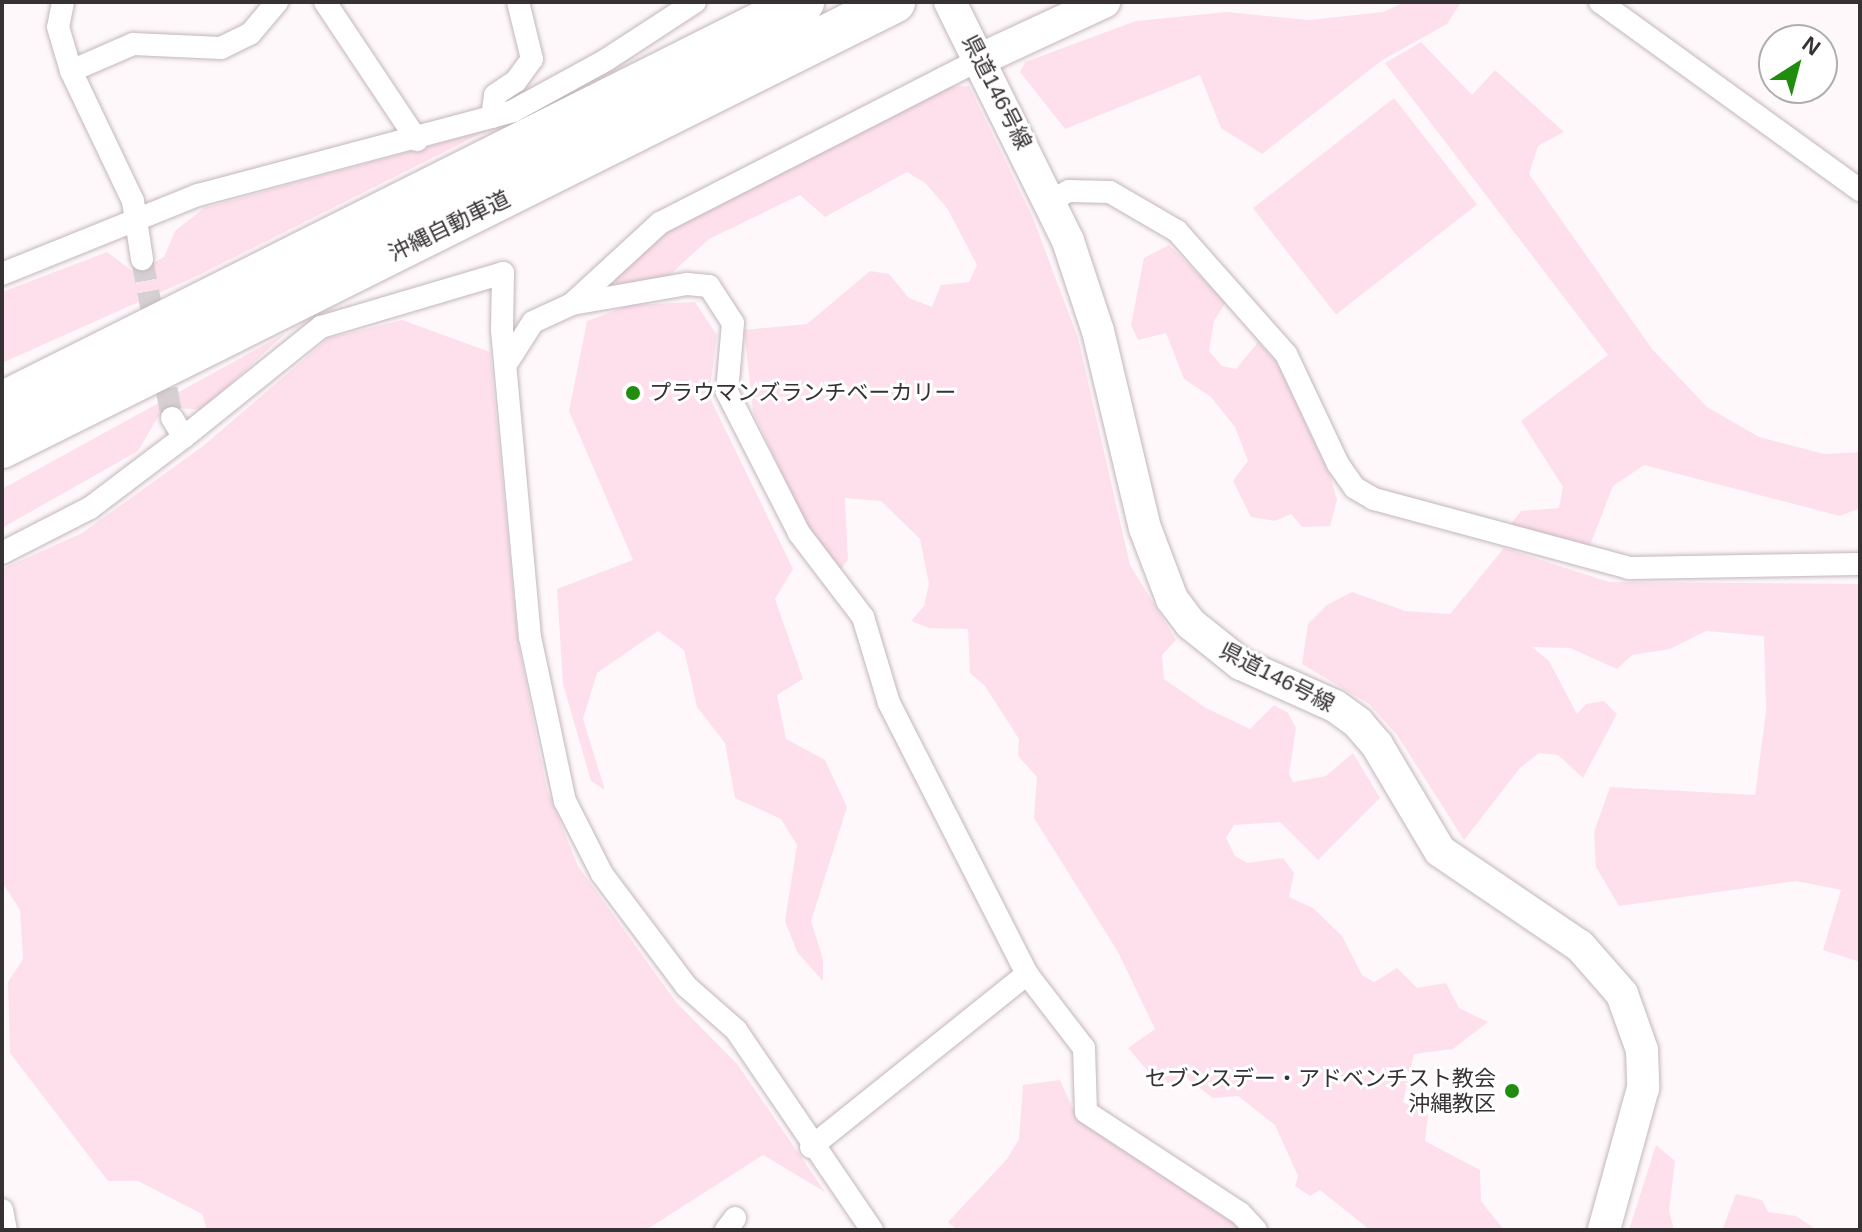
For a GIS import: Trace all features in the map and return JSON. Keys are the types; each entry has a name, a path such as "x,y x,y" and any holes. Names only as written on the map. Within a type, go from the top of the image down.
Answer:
{"highway":[{"name":"沖縄自動車道","path":"2,403 803,2"},
{"name":"沖縄自動車道","path":"2,447 894,2"}],"main road":[{"name":"県道146号線","path":"950,2 1050,201 1098,331 1145,528 1172,599 1191,624 1241,664 1335,706 1358,723 1377,745 1440,851 1580,946 1622,994 1642,1050 1643,1088 1604,1230"},
{"path":"973,46 1104,2"}],"street":[{"path":"63,2 58,27 71,71 139,222 142,259"},
{"path":"71,71 133,44 221,48 250,34 277,2"},
{"path":"325,2 417,140"},
{"path":"492,117 495,95 516,81 532,59 518,2"},
{"path":"2,274 139,222 198,195 417,140 492,117 606,60 695,2"},
{"path":"1600,2 1860,190"},
{"path":"572,304 660,223 973,46"},
{"path":"1050,201 1069,191 1110,192 1177,231 1286,354 1338,464 1355,488 1374,499 1629,568 1860,564"},
{"path":"2,553 90,508 178,427 321,327 503,273 530,637 565,801 602,874 686,986 736,1030 811,1147 872,1230"},
{"path":"508,361 533,322 572,304 687,284 709,286 733,323 727,392 799,533 863,617 889,703 1027,974 1084,1048 1086,1112 1240,1213 1256,1230"},
{"path":"811,1147 1027,974"},
{"path":"2,1210 6,1230"}],"shaded area":[{"path":"1405,2 1461,2 1447,24 1381,61 1262,154 1221,128 1200,75 1065,129 1020,72 1025,62 1136,21 1227,12 1309,20 1383,12"},
{"path":"1421,42 1472,95 1495,70 1564,132 1538,146 1529,174 1652,349 1707,407 1759,437 1824,454 1860,452 1860,508 1840,516 1644,465 1613,486 1589,548 1510,525 1521,511 1559,508 1563,487 1521,421 1608,355 1385,63"},
{"path":"969,86 1033,218 1078,338 1130,565 1176,640 1162,655 1164,679 1206,708 1250,729 1274,705 1288,713 1296,728 1289,774 1293,782 1326,776 1353,753 1380,798 1318,860 1280,822 1234,825 1226,838 1235,856 1247,863 1283,858 1294,873 1289,897 1313,908 1342,936 1362,975 1374,982 1397,968 1417,988 1446,983 1459,1008 1488,1022 1453,1049 1414,1054 1403,1102 1428,1115 1425,1141 1480,1170 1481,1201 1504,1230 1370,1230 1320,1190 1310,1196 1295,1186 1298,1176 1275,1125 1238,1096 1213,1098 1184,1076 1166,1084 1152,1076 1128,1048 1155,1029 1118,952 1034,818 1037,777 1018,756 1019,739 985,686 970,673 968,629 929,628 911,621 924,606 929,584 920,539 881,501 845,498 848,560 841,569 808,529 753,411 744,330 807,324 870,271 889,274 909,298 932,307 941,285 969,282 977,265 947,208 925,183 907,172 825,217 800,195 709,239 662,282 617,289 614,276 665,230 947,87"},
{"path":"1394,98 1477,204 1336,315 1253,208"},
{"path":"488,130 197,276 2,363 2,292 107,252 135,273 164,257 175,231 204,208"},
{"path":"1169,245 1226,302 1214,321 1209,351 1222,366 1236,369 1258,342 1277,363 1331,478 1337,500 1330,526 1302,527 1291,514 1275,521 1251,517 1233,481 1248,461 1235,427 1211,397 1184,379 1166,333 1138,340 1131,325 1144,258"},
{"path":"695,302 717,335 709,396 793,569 775,599 803,679 777,695 786,739 825,760 847,807 811,921 823,959 823,981 797,952 785,921 797,845 781,819 735,798 725,743 697,707 684,650 658,631 597,673 583,719 605,790 591,781 563,684 557,589 633,560 569,411 587,321 630,305"},
{"path":"402,320 490,352 518,642 547,790 578,866 676,1002 738,1065 825,1192 763,1155 646,1230 207,1230 202,1214 138,1181 108,1181 10,1053 8,982 23,959 20,910 2,882 2,569 82,533 203,446 329,338"},
{"path":"286,333 202,410 180,408 158,417 138,451 2,528 2,489"},
{"path":"1504,548 1609,582 1860,584 1860,962 1823,950 1841,890 1796,881 1619,906 1596,867 1594,832 1610,787 1755,795 1766,712 1764,636 1706,631 1670,649 1632,655 1617,669 1570,648 1532,647 1549,661 1577,714 1586,704 1604,701 1617,714 1583,778 1558,755 1539,753 1520,768 1464,840 1397,735 1369,704 1302,664 1308,624 1327,605 1352,592 1405,611 1450,614"},
{"path":"1060,1080 1076,1116 1243,1230 957,1230 948,1222 1007,1159 1019,1139 1023,1085"},
{"path":"1656,1145 1675,1161 1669,1210 1674,1230 1629,1230"},
{"path":"1736,1194 1762,1200 1768,1212 1796,1216 1817,1230 1722,1230"}],"tunnel":[{"path":"142,259 172,418"}],"place":[{"name":"プラウマンズランチベーカリー","path":"633,393"},
{"name":"セブンスデー・アドベンチスト教会 沖縄教区","path":"1512,1091"}]}
